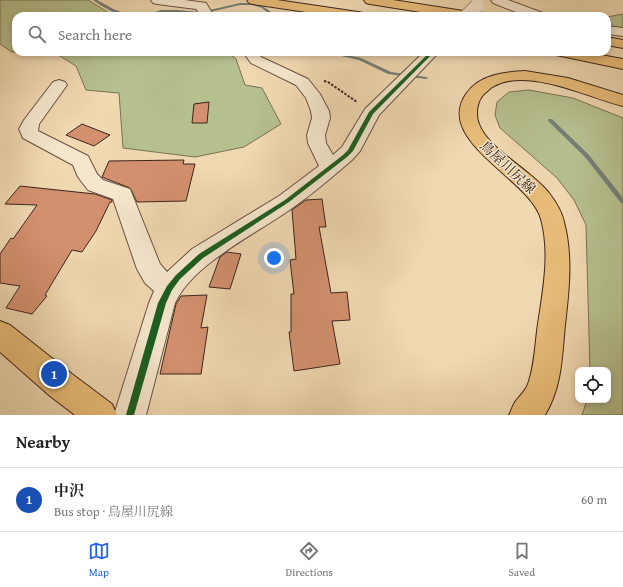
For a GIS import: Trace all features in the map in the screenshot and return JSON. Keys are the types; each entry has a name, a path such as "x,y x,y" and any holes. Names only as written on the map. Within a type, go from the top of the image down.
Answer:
{"main road":[{"path":"253,0 336,12"},
{"path":"370,0 474,9"},
{"path":"611,42 623,44"},
{"path":"582,56 623,64"},
{"name":"鳥屋川尻線","path":"525,415 531,409 541,390 547,370 555,297 555,237 553,221 546,205 536,191 524,178 477,138 468,121 469,105 473,96 486,83 494,79 515,76 532,76 558,82 623,101"},
{"path":"0,334 61,385 101,415"}],"street":[{"path":"157,0 202,6 205,12"},
{"path":"497,0 528,12"},
{"path":"611,30 623,32"},
{"path":"253,56 256,60 302,82 314,98 320,111 321,118 316,135 317,143 330,168"},
{"path":"130,415 158,318 169,288 178,277 200,256 287,201 350,151 371,113 428,56"},
{"path":"59,85 30,124 28,129 30,134 81,161 88,178 93,185 122,194 149,269 154,276 169,288"}],"green space":[{"path":"0,0 88,0 108,12 12,12 12,52 0,44"},
{"path":"623,14 623,28 611,26 611,16"},
{"path":"60,56 232,56 236,59 245,85 262,88 281,124 244,147 195,157 123,148 119,93 86,90 76,66"},
{"path":"529,90 573,98 623,118 623,415 582,415 586,403 611,403 611,367 590,367 586,225 574,200 557,178 500,128 495,115 497,102 509,92"}],"building":[{"path":"209,102 207,123 192,123 194,104"},
{"path":"82,124 110,135 94,146 66,135"},
{"path":"184,160 183,164 195,164 186,201 137,202 130,188 102,177 109,161"},
{"path":"20,186 95,194 112,200 96,231 82,252 72,250 45,295 47,296 32,314 6,308 20,286 0,283 0,254 11,238 13,239 37,205 5,204"},
{"path":"322,199 326,227 319,227 331,293 347,292 350,320 332,321 340,364 294,371 289,332 291,332 291,294 294,294 290,260 296,259 292,210 306,200"},
{"path":"227,252 241,254 230,289 209,287 220,257"},
{"path":"207,295 201,328 208,327 201,374 160,374 176,304 181,296"}],"waterway":[{"path":"95,0 118,12"},
{"path":"205,12 240,4 252,4 263,7 269,12"},
{"path":"158,12 189,12"},
{"path":"345,56 360,59 390,73 426,78"},
{"path":"550,120 587,156 623,202"}],"cycle path":[{"path":"130,415 162,303 169,288 178,277 201,256 287,201 345,156 350,151 371,113 428,56"}],"place":[{"name":"中沢","path":"54,374"}]}
